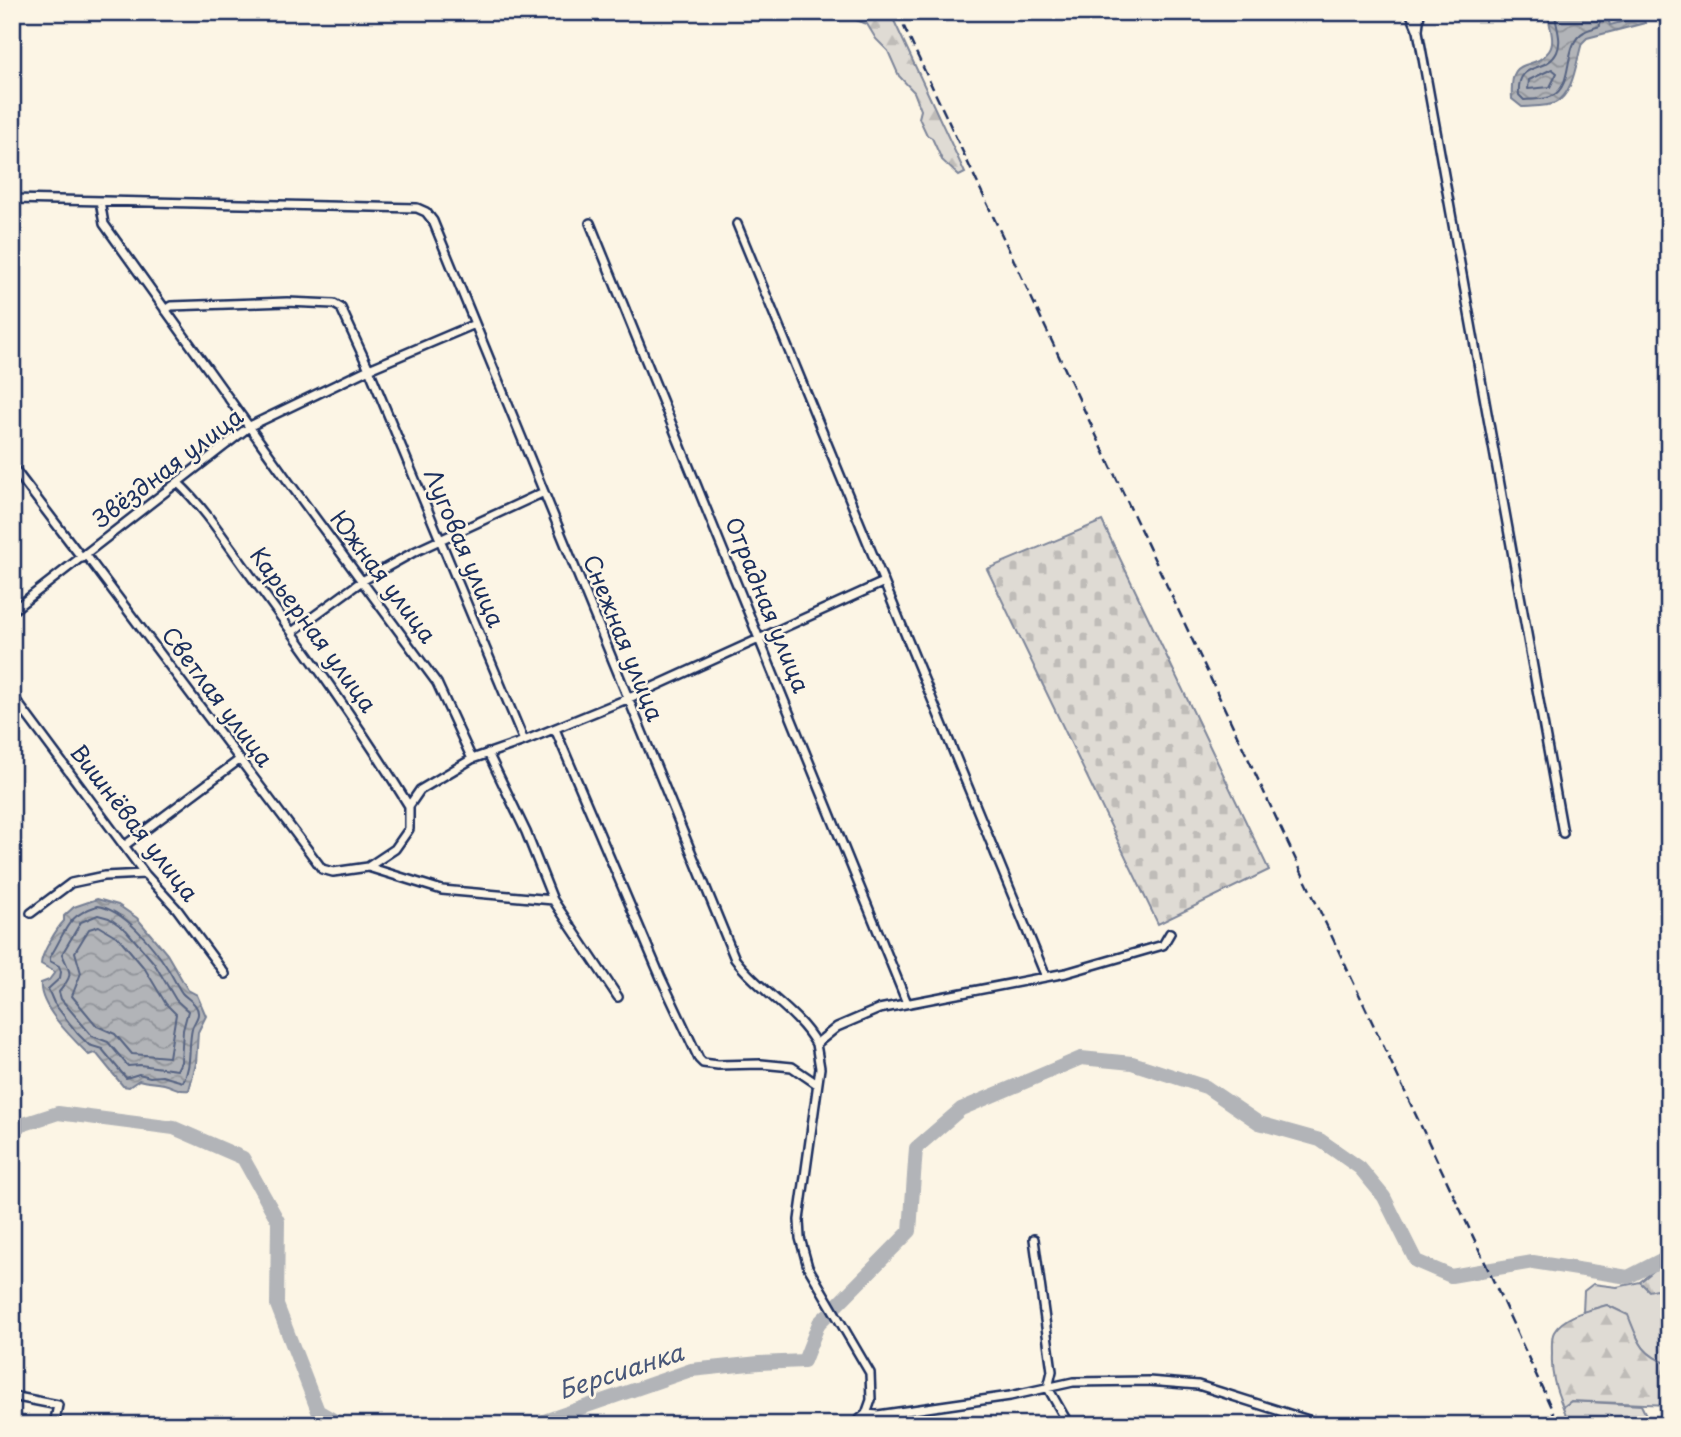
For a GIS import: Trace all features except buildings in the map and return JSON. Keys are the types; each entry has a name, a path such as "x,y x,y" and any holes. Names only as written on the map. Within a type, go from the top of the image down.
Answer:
{"street":[{"path":"1410,12 1418,31 1563,833"},
{"path":"1418,31 1420,12"},
{"path":"12,199 100,201"},
{"name":"Снежная улица","path":"100,201 417,208 426,212 433,221 735,959 747,975 802,1025 816,1044"},
{"name":"Южная улица","path":"100,201 104,224 437,683 472,759"},
{"name":"Отрадная улица","path":"590,223 907,1003"},
{"path":"737,224 1046,976"},
{"name":"Луговая улица","path":"165,310 171,306 287,302 334,304 341,308 524,741"},
{"name":"Звёздная улица","path":"12,611 250,426 369,369 475,324"},
{"name":"Светлая улица","path":"12,466 84,556 322,869 333,872 368,867"},
{"name":"Карьерная улица","path":"178,482 201,509 364,732 409,806"},
{"path":"292,632 362,581 414,552 544,492"},
{"path":"368,867 396,849 409,829 409,806 420,790 472,759 627,699 884,582"},
{"name":"Вишнёвая улица","path":"12,695 145,874 177,909 225,975"},
{"path":"555,729 699,1059 703,1063 718,1065 761,1064 792,1067 817,1084"},
{"path":"488,753 526,832 553,900 618,997"},
{"path":"124,846 239,760"},
{"path":"368,867 442,890 553,900"},
{"path":"31,913 71,883 104,876 145,874"},
{"path":"853,1425 866,1414 871,1400 870,1373 808,1267 800,1238 799,1220 820,1068 816,1044 837,1027 879,1009 1066,973 1163,945 1170,933"},
{"path":"1034,1239 1052,1371 1048,1388 1069,1425"},
{"path":"866,1414 877,1415 1010,1396 1073,1382 1148,1381 1198,1385 1324,1425"},
{"path":"12,1396 58,1405 54,1425"},
{"path":"900,1412 902,1425"}],"green space":[{"path":"853,12 890,12 965,173 959,176 942,160 919,118 921,110 914,92 899,76 888,51 876,39 867,24 856,20"},
{"path":"1102,521 1269,870 1158,924 987,569"},
{"path":"1669,1258 1669,1286 1649,1291 1640,1282"},
{"path":"1640,1282 1649,1290 1669,1286 1669,1364 1646,1351 1627,1315 1607,1305 1583,1312 1584,1291 1593,1284 1617,1287"},
{"path":"1607,1305 1628,1315 1646,1351 1669,1364 1669,1405 1571,1401 1563,1407 1553,1375 1553,1334 1558,1326 1571,1317"},
{"path":"1571,1401 1641,1405 1651,1425 1570,1425 1563,1407"}],"water":[{"path":"1549,12 1606,12 1610,25 1629,20 1644,20 1645,23 1587,38 1582,43 1570,85 1561,99 1547,105 1522,107 1512,99 1514,74 1549,51 1552,37"},
{"path":"97,899 118,905 137,918 167,954 188,990 197,995 206,1016 198,1032 196,1064 189,1090 139,1080 129,1087 123,1086 97,1054 89,1055 66,1032 45,1002 41,983 49,980 55,972 41,964 46,948 64,921 64,916 74,907"}],"waterway":[{"name":"Берсианка","path":"837,1305 910,1231 916,1148 961,1109 1081,1058 1132,1063 1206,1087 1259,1123 1320,1140 1360,1168 1384,1197 1416,1261 1451,1276 1533,1262 1628,1277 1669,1256"},
{"name":"Берсианка","path":"12,1128 58,1113 174,1128 243,1158 278,1221 277,1305 318,1411 342,1425"},
{"name":"Берсианка","path":"484,1425 538,1423 691,1370 804,1361 819,1323 827,1315"}],"railway":[{"path":"897,12 1477,1245 1559,1425"}]}
